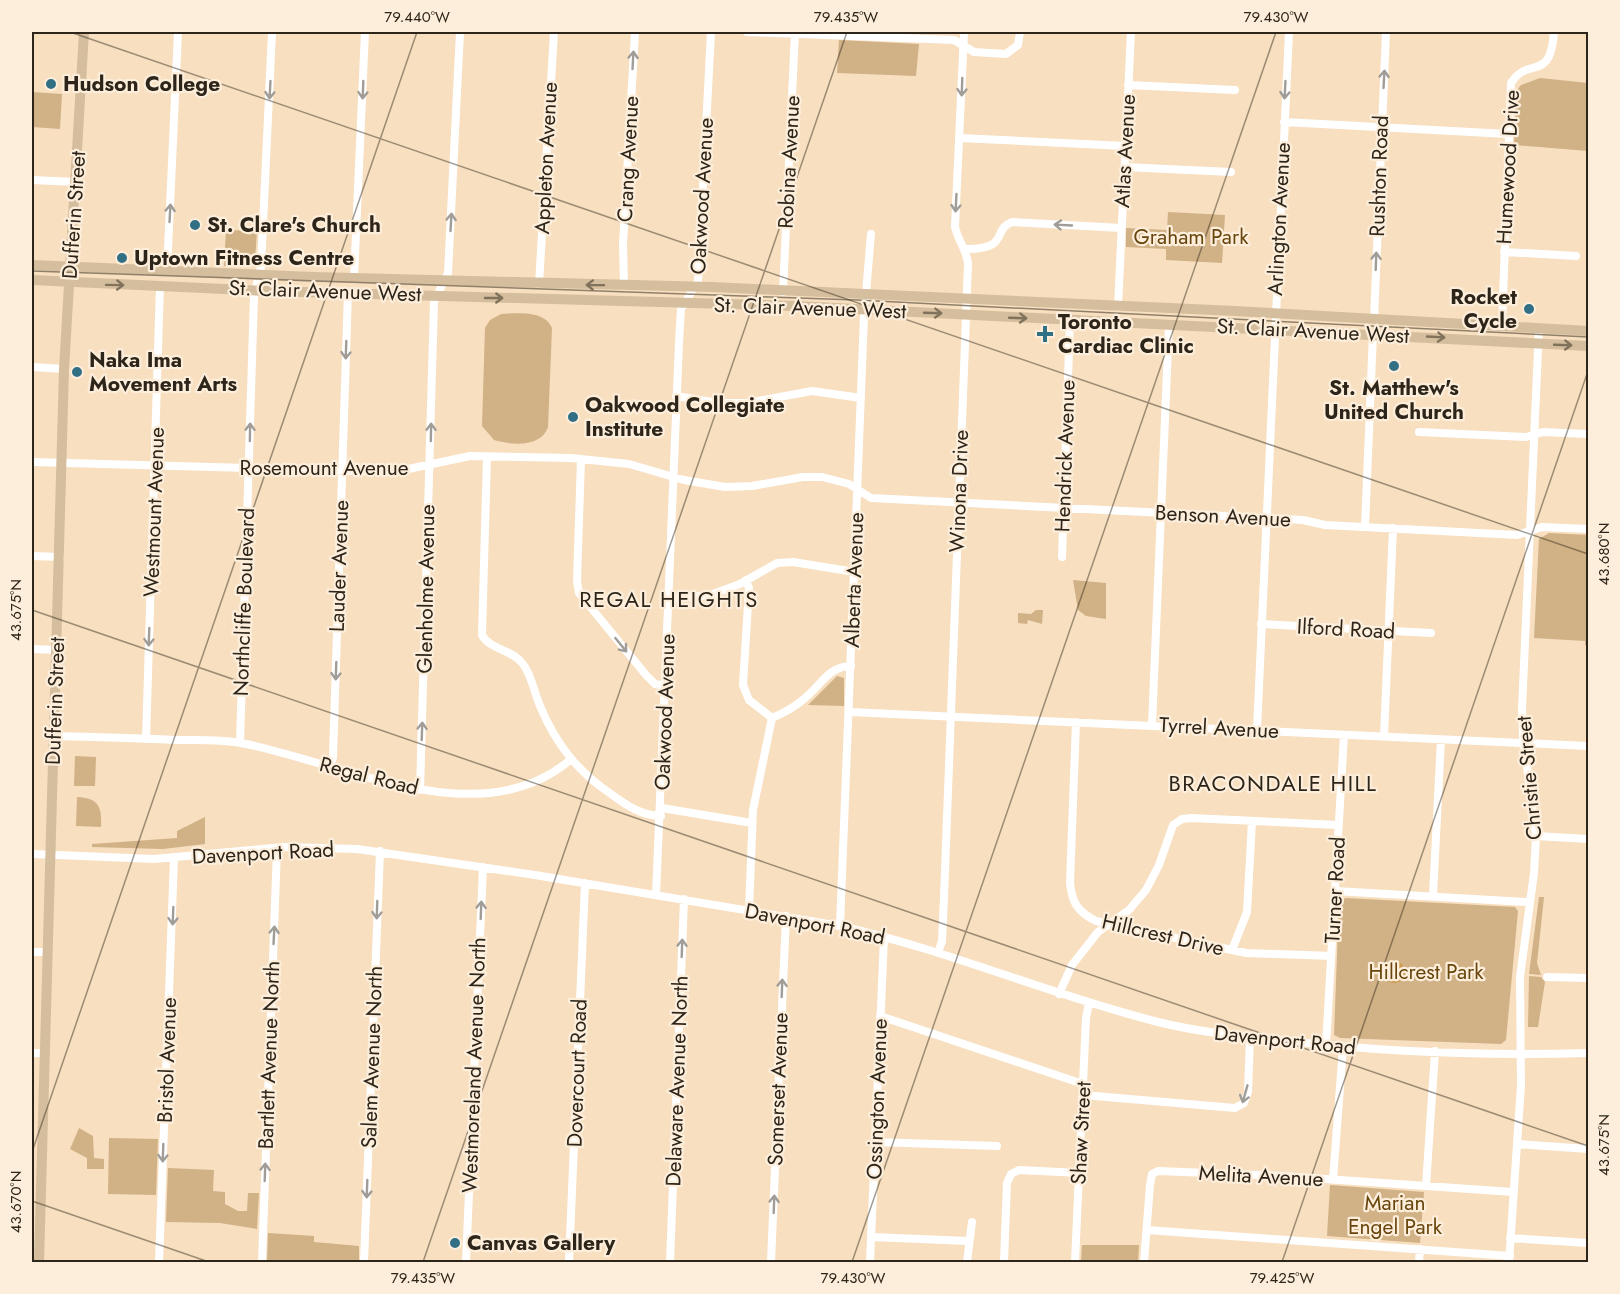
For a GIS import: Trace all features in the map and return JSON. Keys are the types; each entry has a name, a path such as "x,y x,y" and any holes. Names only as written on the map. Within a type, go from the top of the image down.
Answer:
{"main road":[{"name":"Dufferin Street","path":"37,1260 37,1153 45,1053 64,369 77,182 84,32"},
{"name":"St. Clair Avenue West","path":"32,265 354,278 695,287 1374,320 1502,324 1588,331"},
{"name":"St. Clair Avenue West","path":"32,280 255,290 865,309 966,316 1070,319 1588,346"}],"street":[{"path":"167,271 178,32"},
{"name":"Northcliffe Boulevard","path":"240,742 252,343 255,290 260,274 272,32"},
{"path":"354,278 365,32"},
{"path":"435,295 448,273 460,32"},
{"name":"Appleton Avenue","path":"539,284 554,32"},
{"name":"Crang Avenue","path":"624,286 623,244 635,32"},
{"name":"Oakwood Avenue","path":"656,895 681,309 698,281 711,32"},
{"path":"747,32 880,34 954,40 974,52 1006,54 1018,45 1020,32"},
{"name":"Robina Avenue","path":"783,292 795,32"},
{"name":"Winona Drive","path":"938,953 942,930 967,300 968,260 958,241 955,227 964,32"},
{"name":"Atlas Avenue","path":"1118,307 1131,32"},
{"name":"Arlington Avenue","path":"1257,730 1273,329 1289,32"},
{"name":"Rushton Road","path":"1374,320 1386,32"},
{"name":"Humewood Drive","path":"1502,324 1511,83 1516,76 1548,60 1552,53 1554,32"},
{"path":"1128,85 1234,90"},
{"path":"1284,122 1508,134"},
{"path":"960,138 1125,146"},
{"path":"1124,167 1231,172"},
{"path":"32,180 77,182"},
{"path":"964,249 991,246 997,242 1010,223 1121,228"},
{"name":"Alberta Avenue","path":"840,926 861,398 871,234"},
{"path":"1504,252 1576,256"},
{"name":"Westmount Avenue","path":"146,739 160,285"},
{"name":"Lauder Avenue","path":"330,767 333,757 348,292"},
{"name":"Glenholme Avenue","path":"420,790 435,295"},
{"name":"Hendrick Avenue","path":"1062,557 1070,319"},
{"path":"1152,725 1169,324"},
{"name":"Christie Street","path":"1509,1259 1517,1144 1520,977 1528,902 1534,873 1536,836 1524,744 1523,688 1539,328"},
{"path":"1365,527 1373,334"},
{"path":"32,367 64,369"},
{"path":"676,396 718,403 747,403 812,391 861,398"},
{"path":"1419,432 1526,437 1543,432 1588,434"},
{"name":"Rosemount Avenue","path":"32,462 394,472 459,457 581,459 629,464 699,483 739,487 803,477 822,477 849,484 858,492"},
{"path":"486,457 482,635 490,644 515,655 524,665 544,716 570,760 581,772 618,800 642,813 661,812 752,822"},
{"path":"581,459 577,580 579,593 646,675 655,684 666,686"},
{"name":"Benson Avenue","path":"858,492 871,498 1161,512 1365,527 1518,535 1530,533 1542,527 1588,529"},
{"path":"1384,736 1393,528"},
{"path":"32,556 60,557"},
{"path":"669,599 710,595 747,580 768,566 783,562 855,572"},
{"path":"747,580 749,588 748,640 743,685 749,700 772,718"},
{"name":"Ilford Road","path":"1261,624 1431,633"},
{"path":"32,649 56,650"},
{"path":"749,910 752,822 772,718 807,698 834,669 851,666"},
{"name":"Tyrrel Avenue","path":"850,712 1588,746"},
{"name":"Hillcrest Drive","path":"1077,722 1071,892 1075,904 1083,915 1110,924 1232,950 1284,956 1331,956"},
{"name":"Turner Road","path":"1326,1045 1344,735"},
{"name":"Regal Road","path":"54,736 240,742 379,782 420,790 501,792 549,775 570,760"},
{"path":"1433,896 1441,740"},
{"path":"1059,994 1072,965 1098,932 1129,910 1146,890 1159,865 1170,829 1178,820 1191,818 1339,825"},
{"path":"1232,950 1247,912 1252,821"},
{"path":"1536,836 1588,838"},
{"name":"Davenport Road","path":"32,854 174,858 277,848 380,851 840,926 938,953 1089,1003 1182,1027 1343,1047 1520,1054 1588,1053"},
{"name":"Bartlett Avenue North","path":"262,1263 277,848"},
{"name":"Salem Avenue North","path":"364,1263 380,851"},
{"name":"Bristol Avenue","path":"159,1263 174,858"},
{"name":"Westmoreland Avenue North","path":"466,1263 483,867"},
{"name":"Dovercourt Road","path":"569,1263 585,883"},
{"path":"1335,891 1528,902"},
{"name":"Delaware Avenue North","path":"670,1261 684,899"},
{"name":"Somerset Avenue","path":"771,1263 786,916"},
{"name":"Ossington Avenue","path":"870,1263 884,937"},
{"path":"32,952 48,952"},
{"path":"1547,977 1588,978"},
{"name":"Shaw Street","path":"1075,1263 1089,1003"},
{"path":"880,1016 1083,1084"},
{"path":"1083,1095 1229,1108 1240,1106 1248,1092 1250,1037"},
{"path":"1334,1180 1343,1047"},
{"path":"1426,1186 1435,1051"},
{"path":"32,1053 45,1053"},
{"path":"875,1142 997,1146"},
{"path":"1517,1144 1588,1149"},
{"path":"1004,1263 1007,1183 1011,1174 1018,1170 1079,1173"},
{"name":"Melita Avenue","path":"1147,1230 1152,1174 1161,1171 1513,1192"},
{"path":"966,1263 972,1222"},
{"path":"1144,1263 1147,1230 1420,1248 1509,1259"},
{"path":"871,1237 968,1241"},
{"path":"1510,1238 1588,1243"},
{"path":"1419,1263 1420,1248"}],"green space":[{"path":"839,40 919,44 916,76 837,73"},
{"path":"1540,78 1588,83 1588,151 1514,145 1516,91 1521,85"},
{"path":"32,92 62,94 60,129 32,127"},
{"name":"Graham Park","path":"1168,212 1225,215 1222,263 1166,260 1166,249 1126,247 1126,228 1167,230"},
{"path":"226,230 257,231 255,260 249,260 248,266 224,266"},
{"path":"501,314 537,315 548,322 552,328 548,427 539,439 532,442 517,444 494,440 482,426 485,328 490,320"},
{"path":"1549,533 1588,535 1588,645 1585,645 1585,641 1534,638 1539,539"},
{"path":"1073,580 1106,583 1106,619 1086,616 1078,610"},
{"path":"1036,610 1043,610 1042,624 1028,620 1027,624 1018,623 1018,613 1031,614"},
{"path":"837,676 844,678 844,706 808,705"},
{"path":"75,756 96,757 95,786 74,786"},
{"path":"77,797 90,799 98,805 101,827 76,826"},
{"path":"205,817 205,844 163,849 92,847 92,844 177,838 177,831"},
{"path":"1539,897 1544,897 1537,963 1541,975 1529,974"},
{"name":"Hillcrest Park","path":"1346,898 1515,907 1518,911 1506,1040 1501,1044 1340,1038 1334,1035 1339,901"},
{"path":"1529,976 1541,977 1545,982 1538,1027 1528,1027"},
{"path":"79,1128 93,1136 94,1158 104,1159 104,1169 87,1169 87,1158 70,1149"},
{"path":"109,1138 158,1139 156,1195 108,1194"},
{"path":"168,1168 214,1170 213,1191 225,1192 225,1204 238,1211 247,1211 248,1193 259,1193 257,1229 220,1223 166,1222"},
{"name":"Marian Engel Park","path":"1330,1185 1424,1192 1420,1243 1327,1236"},
{"path":"268,1233 314,1236 314,1242 359,1246 359,1262 267,1262"},
{"path":"1082,1245 1139,1245 1138,1262 1081,1262"}],"shaded area":[{"path":"1394,961 1402,964 1405,972 1402,980 1394,983 1386,980 1383,972 1386,964"}],"tram line":[{"path":"32,271 857,300 1588,337"}],"place":[{"name":"Hudson College","path":"51,84"},
{"name":"St. Clare's Church","path":"195,225"},
{"name":"Uptown Fitness Centre","path":"122,258"},
{"name":"Rocket Cycle","path":"1529,309"},
{"name":"Toronto Cardiac Clinic","path":"1045,334"},
{"name":"St. Matthew's United Church","path":"1394,366"},
{"name":"Naka Ima Movement Arts","path":"77,372"},
{"name":"Oakwood Collegiate Institute","path":"573,417"},
{"name":"Canvas Gallery","path":"455,1243"}],"district":[{"name":"REGAL HEIGHTS","path":"669,599"},
{"name":"BRACONDALE HILL","path":"1273,783"}]}
